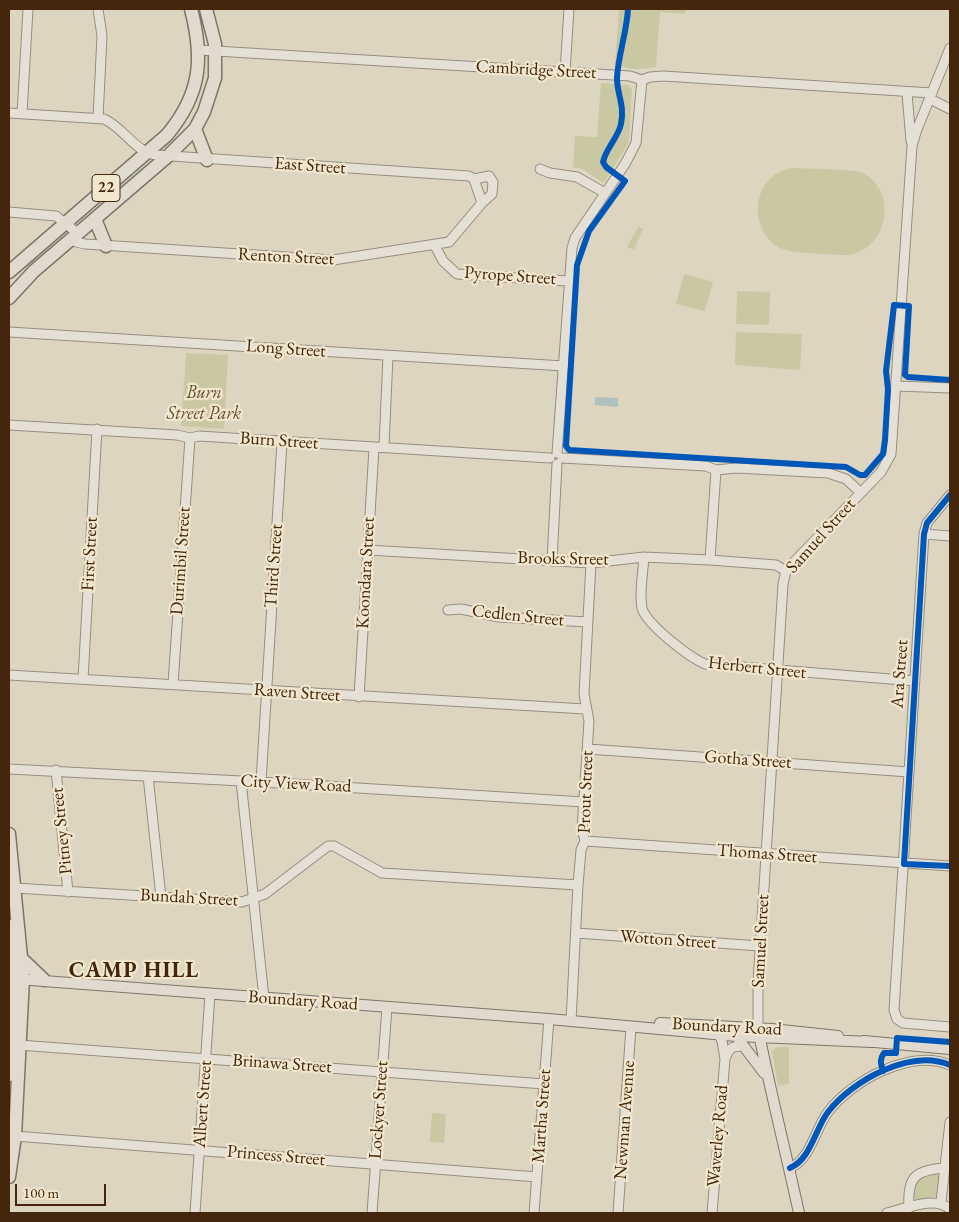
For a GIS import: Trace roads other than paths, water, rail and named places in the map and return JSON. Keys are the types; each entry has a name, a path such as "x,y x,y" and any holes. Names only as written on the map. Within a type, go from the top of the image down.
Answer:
{"highway":[{"name":"22","path":"9,272 167,134 187,108 197,76 199,50 191,9"},
{"name":"22","path":"9,298 34,271 168,156 195,129 212,89 216,51 206,9"},
{"path":"195,129 207,160"},
{"path":"95,219 106,246"},
{"path":"9,834 15,888 14,977 9,1075"},
{"path":"9,926 14,956 44,980"},
{"path":"9,1177 15,1136 19,1045 14,977"}],"main road":[{"name":"Boundary Road","path":"14,977 74,984 577,1021 719,1035 736,1036 759,1033"},
{"name":"Boundary Road","path":"577,1021 629,1021 759,1033 834,1036 871,1042 950,1049"},
{"path":"759,1033 767,1078 796,1190 804,1213"},
{"path":"736,1036 767,1078"},
{"path":"796,1190 799,1213"}],"street":[{"path":"22,114 28,9"},
{"path":"98,9 102,36 98,118"},
{"path":"565,72 569,9"},
{"name":"Samuel Street","path":"912,146 950,48"},
{"name":"Cambridge Street","path":"199,50 630,76 642,80 662,76 931,96"},
{"path":"552,561 568,281 576,238 625,164 636,143 642,80"},
{"name":"Samuel Street","path":"759,1033 760,946 783,584 786,572 880,472 891,454 912,146 907,93"},
{"path":"931,96 950,109"},
{"path":"9,113 98,118 115,124 145,153"},
{"name":"East Street","path":"145,153 207,160 469,176 474,179"},
{"path":"540,169 550,173 577,177 605,193"},
{"name":"Renton Street","path":"76,236 77,242 106,246 333,260 435,246 446,244 455,238 482,203 492,194 493,182 489,176 474,179"},
{"path":"474,179 482,203"},
{"path":"9,212 50,215 66,222 75,231 76,236"},
{"name":"Pyrope Street","path":"435,246 443,261 457,274 568,281"},
{"name":"Long Street","path":"9,332 564,366"},
{"path":"384,446 388,356"},
{"path":"896,386 950,388"},
{"name":"Burn Street","path":"9,425 177,434 190,438 199,436 374,448 384,446 706,466 716,470 736,468 828,473 846,479 860,492"},
{"name":"First Street","path":"82,679 97,429"},
{"name":"Durimbil Street","path":"173,684 190,438"},
{"name":"Third Street","path":"261,782 282,442"},
{"name":"Koondara Street","path":"359,697 374,448"},
{"path":"710,560 716,470"},
{"name":"Ara Street","path":"950,495 927,523 924,534 894,1010 897,1019 903,1023 950,1026"},
{"path":"924,534 950,536"},
{"name":"Brooks Street","path":"368,550 592,563 644,557 710,560 776,564 786,572"},
{"name":"Herbert Street","path":"644,557 642,607 646,618 694,659 705,664 914,681"},
{"name":"Prout Street","path":"577,1021 576,933 581,850 585,841 582,830 589,721 584,694 592,563"},
{"name":"Cedlen Street","path":"448,610 461,609 499,617 588,622"},
{"name":"Raven Street","path":"9,675 586,709"},
{"name":"Gotha Street","path":"588,749 909,772"},
{"name":"City View Road","path":"9,770 56,770 584,802"},
{"name":"Pitney Street","path":"56,770 68,892"},
{"path":"148,776 161,897"},
{"path":"241,781 264,998"},
{"name":"Thomas Street","path":"585,841 950,866"},
{"name":"Bundah Street","path":"15,888 242,902 265,894 328,846 334,846 382,873 578,885"},
{"name":"Wotton Street","path":"576,933 760,946"},
{"name":"Albert Street","path":"195,1213 210,994"},
{"name":"Lockyer Street","path":"372,1213 387,1007"},
{"name":"Martha Street","path":"534,1213 549,1019"},
{"name":"Newman Avenue","path":"618,1213 631,1027"},
{"name":"Waverley Road","path":"712,1213 724,1059 722,1041 719,1035"},
{"name":"Brinawa Street","path":"19,1045 544,1084"},
{"path":"724,1059 729,1049 734,1046 743,1046"},
{"path":"790,1168 797,1165 804,1157 828,1112 845,1094 862,1081 890,1068 916,1062 943,1062 950,1065"},
{"path":"941,1202 950,1122"},
{"name":"Princess Street","path":"15,1136 537,1177"},
{"path":"909,1208 910,1184 914,1176 926,1169 945,1168"},
{"path":"887,1213 941,1202 950,1209"}],"district":[{"name":"CAMP HILL","path":"134,971"}],"park label":[{"name":"Burn Street Park","path":"204,403"}]}
